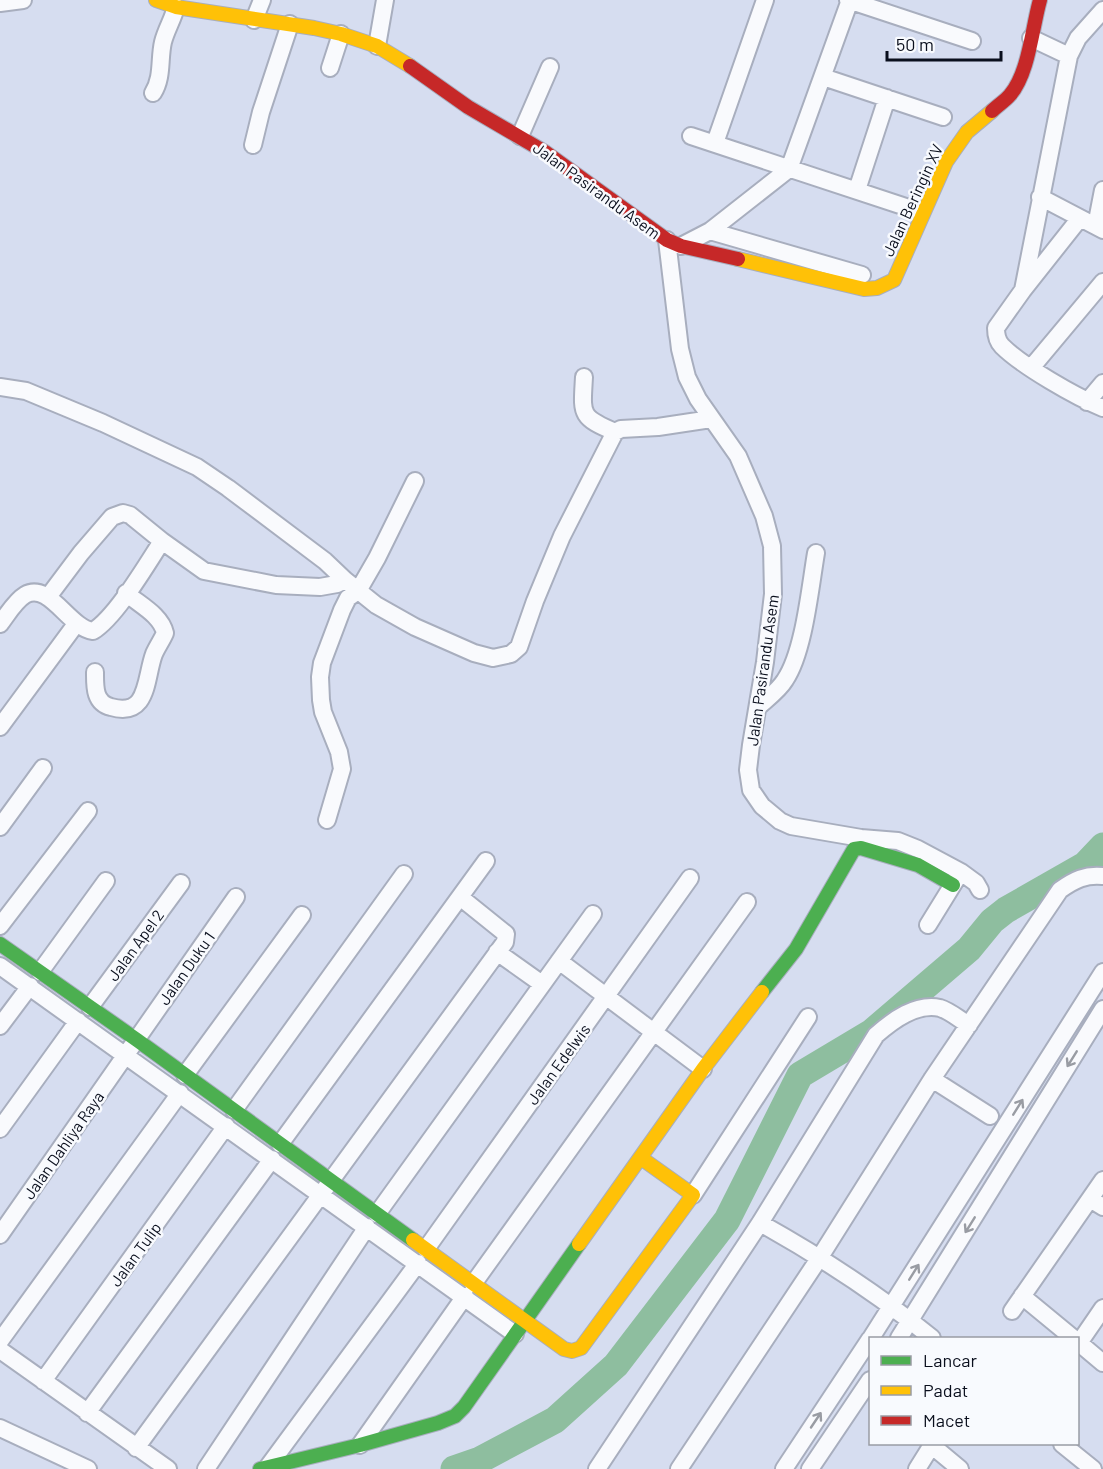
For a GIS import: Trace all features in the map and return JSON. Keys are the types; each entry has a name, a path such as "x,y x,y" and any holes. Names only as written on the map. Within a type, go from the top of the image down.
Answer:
{"street":[{"path":"0,3 23,0"},
{"name":"Jalan Pasirandu Asem","path":"156,0 176,7 341,34 377,46 415,69 468,107 520,136 674,243 680,349 687,376 698,399 738,456 764,516 772,546 772,606 759,706 751,745 749,781 755,798 780,821 791,826 861,838 898,841 918,849 957,879 976,883 980,890"},
{"path":"254,20 262,0"},
{"path":"377,46 385,0"},
{"path":"715,143 765,0"},
{"path":"674,243 710,231 789,169 849,0 972,41"},
{"name":"Jalan Beringin XV","path":"674,243 864,289 877,288 894,280 946,162 967,132 1011,94 1027,63 1040,0"},
{"path":"153,93 158,85 164,38 172,23 176,7"},
{"path":"1023,290 1069,56 1078,38 1103,10"},
{"path":"253,145 261,112 290,24"},
{"path":"330,68 341,34"},
{"path":"1031,39 1069,56"},
{"path":"520,136 550,67"},
{"path":"823,77 943,117"},
{"path":"857,190 887,98"},
{"path":"691,136 912,209"},
{"path":"1040,197 1100,228 1103,190"},
{"path":"1080,218 996,328 997,337 1002,345 1031,368 1095,405 1103,383"},
{"path":"710,231 862,275"},
{"path":"1031,368 1103,282"},
{"path":"584,377 582,407 586,417 615,432"},
{"path":"0,387 37,395 197,467 228,488 325,561 351,585 395,616 474,653 493,658 511,654 519,647 562,536 615,432 621,429 658,427 711,418"},
{"path":"327,820 342,762 323,712 320,677 322,663 351,585 392,531 415,481"},
{"path":"48,597 81,552 112,517 123,513 130,514 162,541 204,571 276,585 320,587 337,584 351,585"},
{"path":"0,624 23,596 31,592 39,592 48,597 76,624 93,631 100,627 162,541"},
{"path":"759,706 784,683 795,660 816,553"},
{"path":"95,672 96,694 103,704 125,708 134,706 143,698 154,655 165,633 164,626 126,593"},
{"path":"0,727 76,624"},
{"path":"0,827 43,768"},
{"path":"0,926 88,811"},
{"path":"264,1468 438,1423 454,1416 464,1407 703,1069 796,949 854,849 861,848 957,879 928,925"},
{"path":"280,1144 486,861"},
{"path":"234,1110 404,874"},
{"path":"679,1469 820,1257 932,1079 1060,890 1084,877 1103,876"},
{"name":"Jalan Edelwis","path":"264,1468 422,1256 690,878"},
{"path":"0,1026 106,881"},
{"name":"Jalan Apel 2","path":"90,1007 181,883"},
{"name":"Jalan Duku 1","path":"126,1055 236,897"},
{"path":"136,1448 505,942 506,934 460,897"},
{"path":"360,1445 747,902"},
{"path":"206,1469 372,1221 592,914"},
{"path":"185,1075 302,915"},
{"path":"0,944 78,1022 272,1159 325,1187"},
{"path":"497,952 542,984"},
{"path":"559,961 703,1069"},
{"path":"0,966 35,979 90,1007 280,1144 325,1187 520,1327 572,1351 581,1348 693,1195 808,1017"},
{"path":"872,1337 1103,972"},
{"path":"597,1469 760,1223 876,1035 904,1014 920,1009 942,1009 969,1025"},
{"path":"900,1337 1103,1009"},
{"path":"0,1129 78,1022"},
{"name":"Jalan Dahliya Raya","path":"0,1235 126,1055"},
{"path":"932,1079 990,1116"},
{"path":"0,1341 180,1093"},
{"name":"Jalan Tulip","path":"43,1381 226,1126"},
{"path":"641,1158 693,1195"},
{"path":"87,1413 272,1159"},
{"path":"1012,1311 1097,1203 1103,1180"},
{"path":"760,1223 820,1257 892,1306 931,1337"},
{"path":"1022,1296 1071,1337"},
{"path":"1079,1337 1103,1308"},
{"path":"784,1469 869,1342"},
{"path":"1079,1344 1103,1364"},
{"path":"0,1350 168,1469"},
{"path":"810,1469 869,1381"},
{"path":"0,1428 88,1469"},
{"path":"917,1469 930,1445"},
{"path":"932,1445 960,1469"},
{"path":"1064,1445 1093,1469"}],"waterway":[{"path":"454,1469 480,1460 555,1420 616,1365 727,1220 800,1075 872,1032 969,949 992,921 1006,910 1085,865 1103,846"}],"traffic: fast":[{"path":"762,992 796,949 854,849 861,848 918,865 953,885"},
{"path":"0,944 413,1240"},
{"path":"260,1469 360,1445 455,1416 464,1407 579,1244"}],"traffic: slow":[{"path":"156,0 176,7 341,34 377,46 410,66"},
{"path":"738,259 864,289 877,288 894,280 946,162 967,132 992,111"},
{"path":"579,1244 703,1069 762,992"},
{"path":"413,1240 564,1349 572,1351 581,1348 693,1195 641,1158"}],"traffic: jam":[{"path":"992,111 1010,95 1022,75 1040,0"},
{"path":"410,66 468,107 545,152 667,240 681,246 738,259"}]}
